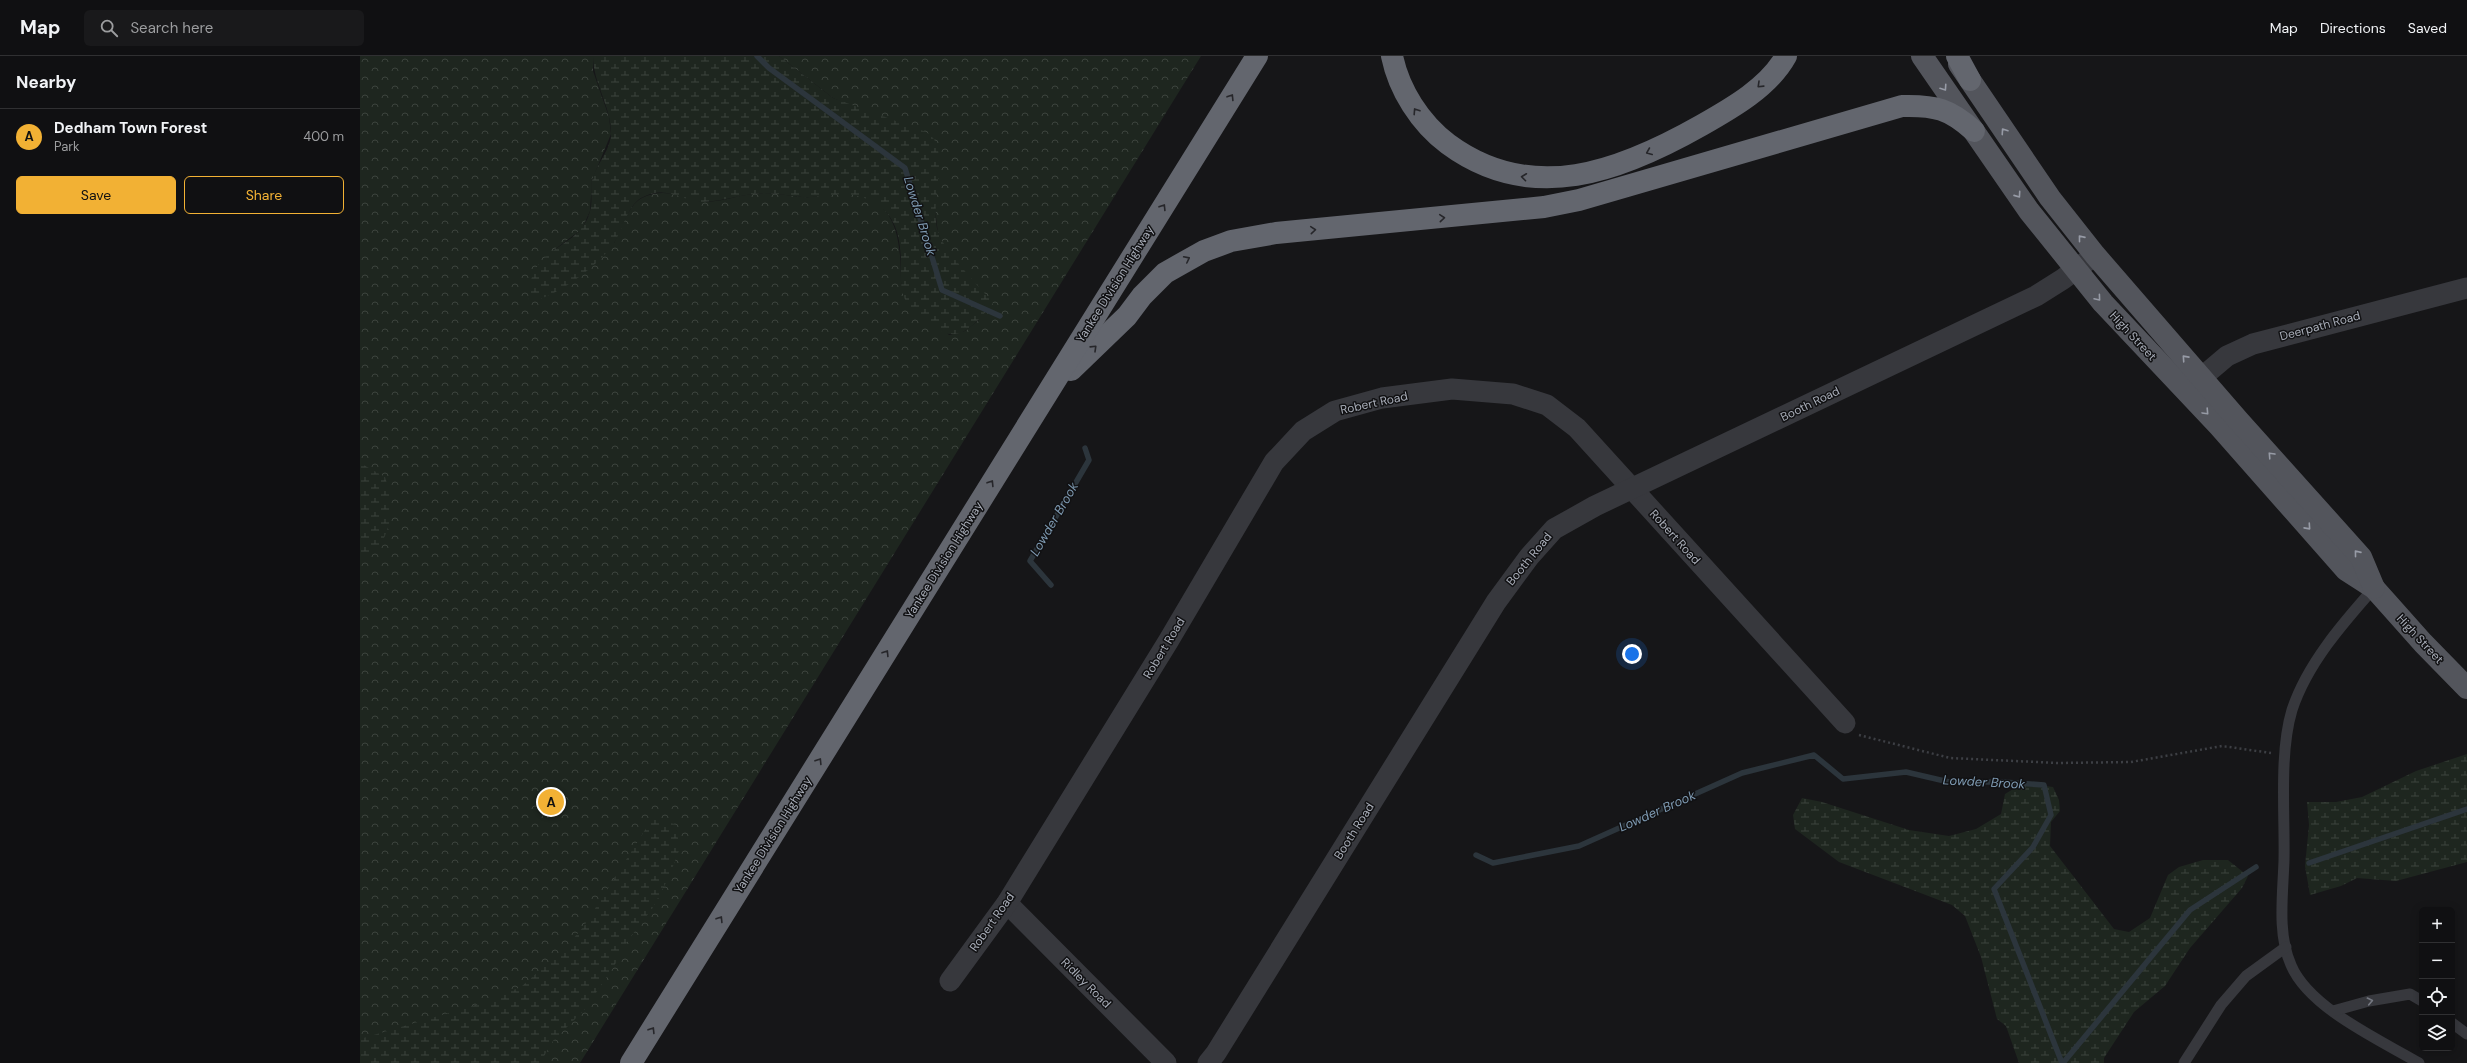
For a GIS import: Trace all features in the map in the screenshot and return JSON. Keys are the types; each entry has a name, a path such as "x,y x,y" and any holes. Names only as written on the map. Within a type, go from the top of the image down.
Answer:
{"highway":[{"name":"Yankee Division Highway","path":"631,1063 1256,56"},
{"path":"1392,56 1412,103 1420,117 1440,138 1462,154 1485,167 1515,176 1542,179 1585,175 1652,151 1688,133 1752,93 1774,72 1786,56"},
{"path":"1957,56 1970,80"},
{"path":"1046,395 1127,316 1142,296 1165,273 1204,251 1231,241 1276,233 1544,207 1579,200 1902,106 1925,105 1946,111 1955,115 1974,131"}],"main road":[{"name":"High Street","path":"1922,56 2029,211 2075,271 2128,331 2193,383"},
{"name":"High Street","path":"1954,56 2050,198 2193,383 2290,491 2361,557 2374,588 2423,643 2467,688"}],"street":[{"name":"Booth Road","path":"1208,1063 1216,1053 1492,608 1529,556 1554,529 1632,489 2036,296 2075,271 2095,255"},
{"name":"Deerpath Road","path":"2193,383 2226,356 2253,344 2467,288"},
{"name":"Robert Road","path":"950,981 1007,903 1169,640 1274,462 1303,431 1336,411 1382,398 1452,389 1512,394 1547,405 1577,428 1845,723"},
{"name":"Ridley Road","path":"1007,903 1166,1063"}],"lane":[{"path":"2374,588 2345,621 2306,678 2292,710 2286,741 2283,924 2286,948 2291,966 2320,1003 2419,1063"},
{"path":"2184,1063 2204,1029 2246,976 2286,948"},
{"path":"2333,1011 2370,1001 2410,994 2419,999"},
{"path":"2455,1025 2467,1034"}],"path":[{"path":"1845,723 1859,734 1950,758 2058,763 2131,762 2222,746 2286,756"}],"green space":[{"path":"360,56 593,56 593,71 609,117 611,134 592,180 590,211 582,229 554,250 614,243 625,218 633,206 637,201 648,195 666,193 683,196 698,201 712,202 756,193 806,197 833,193 856,194 872,200 883,209 891,220 897,234 901,267 901,284 949,335 965,331 979,320 938,233 935,209 938,158 858,109 833,98 779,56 1201,56 580,1063 360,1063"},
{"path":"593,56 779,56 833,98 926,132 934,140 938,150 939,172 936,221 938,232 947,249 993,303 970,328 962,332 953,334 944,333 923,320 909,307 905,300 901,282 901,254 897,232 893,222 880,206 870,200 858,196 841,194 806,197 763,193 697,202 668,193 659,192 641,198 636,202 614,243 598,261 564,287 552,294 529,302 530,283 536,269 544,258 576,234 584,224 591,207 592,181 609,145 611,133 610,123 596,76"},
{"path":"360,463 385,477 390,501 390,513 389,525 379,546 371,555 360,562"},
{"path":"2467,754 2467,862 2396,881 2357,878 2341,886 2310,895 2305,866 2309,825 2307,802 2336,802 2362,797 2416,771"},
{"path":"2023,783 2053,787 2059,800 2060,811 2051,822 2050,846 2114,929 2129,932 2150,918 2168,875 2179,867 2203,860 2228,860 2248,876 2242,888 2190,948 2165,986 2134,1012 2104,1058 2104,1063 2019,1063 2006,1026 1997,1019 1981,957 1965,916 1952,905 1839,862 1795,829 1793,815 1802,798 1822,802 1909,830 1949,836 1976,829 2001,814 2005,794"},
{"path":"652,819 675,824 680,848 668,879 652,909 629,939 613,968 585,1009 553,1041 540,1063 360,1063 360,1039 479,1004 521,987 567,946 584,926"}],"waterway":[{"name":"Lowder Brook","path":"757,56 769,68 905,168 942,290 1000,316"},
{"name":"Lowder Brook","path":"1051,585 1030,561 1089,460 1085,448"},
{"name":"Lowder Brook","path":"1476,855 1493,863 1579,846 1742,773 1814,755 1843,779 1906,772 1949,782 2003,782 2044,785 2051,815 2033,847 1994,889 2062,1063"},
{"path":"2309,863 2467,809"},
{"path":"2063,1063 2190,910 2256,867"}],"place":[{"name":"Dedham Town Forest","path":"551,802"}]}
